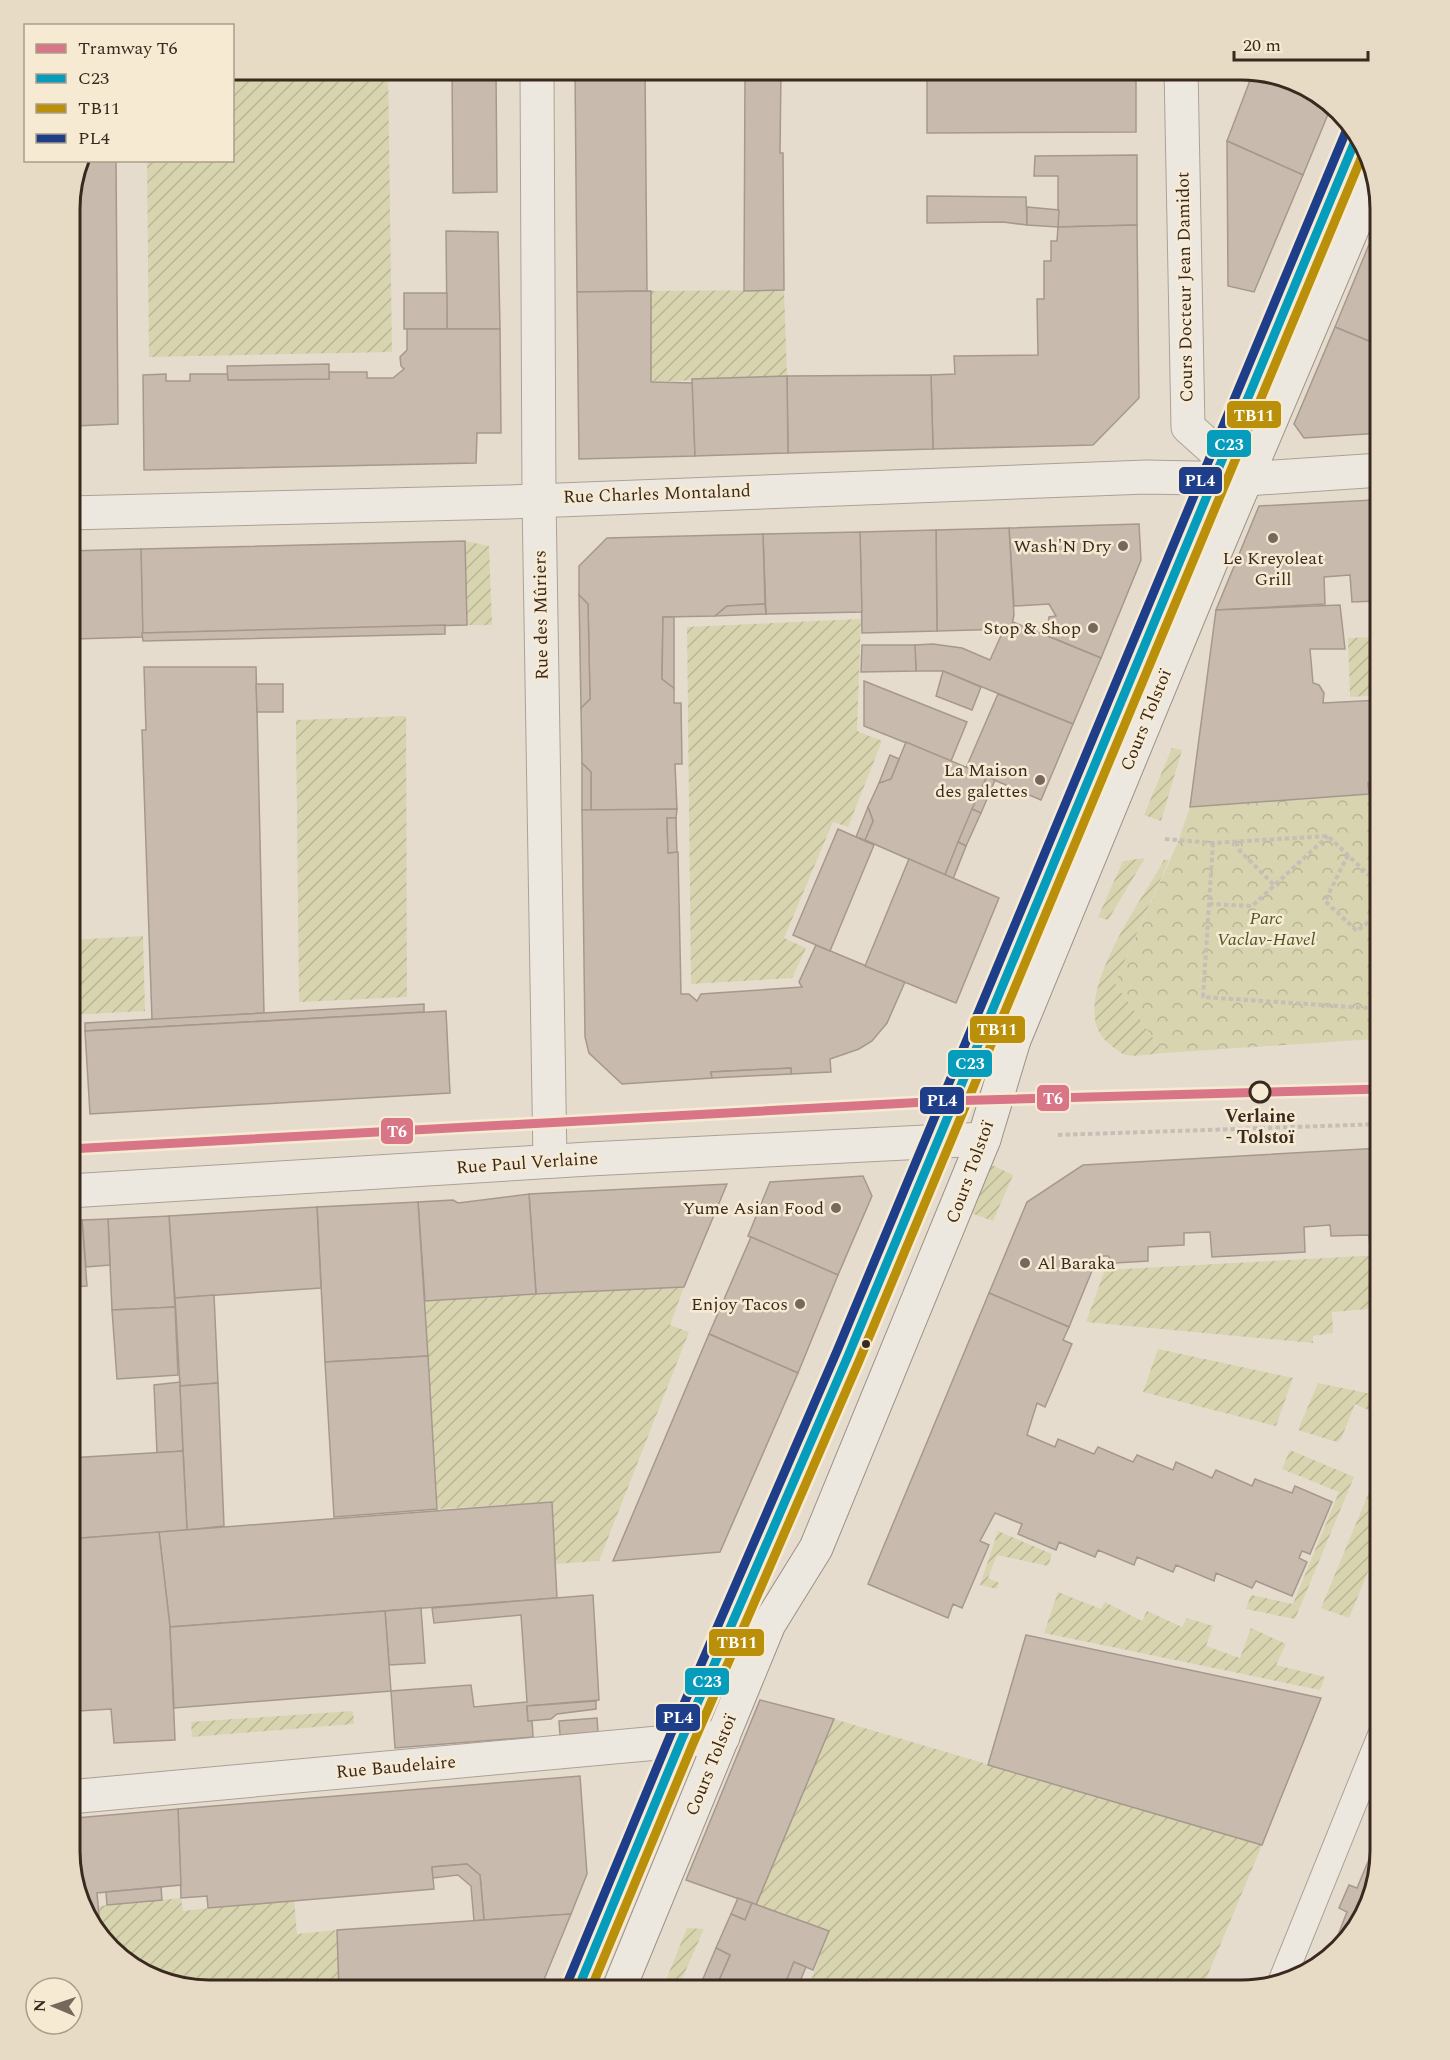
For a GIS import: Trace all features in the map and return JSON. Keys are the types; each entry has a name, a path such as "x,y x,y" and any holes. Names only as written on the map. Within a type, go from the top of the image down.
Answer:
{"street":[{"name":"Rue des Mûriers","path":"537,80 539,499 550,1161"},
{"name":"Cours Docteur Jean Damidot","path":"1181,80 1188,427 1217,467"},
{"name":"Cours Tolstoï","path":"623,1980 769,1624 816,1548 984,1138 1014,1040 1246,479 1369,190"},
{"name":"Rue Charles Montaland","path":"80,513 508,502 1146,477 1217,467 1246,479 1370,471"},
{"name":"Rue Paul Verlaine","path":"80,1190 550,1161 984,1138"},
{"name":"Rue Baudelaire","path":"80,1796 723,1737"}],"lane":[{"name":"Cours Tolstoï","path":"582,1980 681,1741 848,1356 1217,467 1353,145"},
{"path":"1285,1973 1370,1763"}],"path":[{"path":"1209,904 1252,906 1328,836"},
{"path":"1165,839 1213,843 1328,836 1370,876"},
{"path":"1236,842 1240,851 1275,886"},
{"path":"1213,843 1203,996 1370,1008"},
{"path":"1348,855 1325,901 1357,931 1370,921"},
{"path":"1058,1135 1370,1124"}],"green space":[{"path":"234,80 388,80 392,352 149,357 147,162 234,162"},
{"path":"784,290 787,376 651,382 647,291"},
{"path":"465,541 489,546 492,625 467,625"},
{"path":"861,619 857,731 882,741 848,827 833,822 784,938 806,948 792,978 691,984 687,627"},
{"path":"1370,637 1370,696 1350,697 1348,638"},
{"path":"406,716 407,997 299,1002 296,720"},
{"path":"1172,748 1182,750 1161,821 1144,815"},
{"name":"Parc Vaclav-Havel","path":"1370,794 1370,1039 1163,1053 1115,983 1178,842 1190,807"},
{"path":"1145,858 1108,920 1098,917 1123,861"},
{"path":"1164,860 1169,860 1115,983 1163,1053 1126,1055 1107,1042 1096,1025 1095,1002 1101,977 1112,951"},
{"path":"143,936 145,1011 80,1014 80,939"},
{"path":"992,1165 1013,1175 993,1221 971,1213"},
{"path":"1370,1256 1370,1309 1332,1312 1333,1333 1313,1336 1313,1343 1086,1322 1105,1270"},
{"path":"684,1287 670,1325 689,1332 599,1561 554,1564 552,1502 437,1509 425,1301"},
{"path":"1158,1349 1293,1378 1276,1426 1143,1392"},
{"path":"1318,1383 1370,1394 1370,1411 1355,1404 1341,1439 1337,1442 1298,1430"},
{"path":"1290,1450 1354,1477 1295,1619 1246,1609 1251,1595 1293,1604 1339,1492 1282,1469"},
{"path":"1370,1490 1370,1567 1349,1618 1321,1608"},
{"path":"998,1531 1052,1554 1048,1566 997,1555 988,1578 999,1583 997,1589 980,1585"},
{"path":"1058,1592 1101,1609 1105,1602 1142,1621 1147,1611 1182,1627 1187,1618 1213,1626 1206,1646 1240,1658 1251,1628 1286,1644 1276,1665 1325,1677 1320,1690 1044,1633"},
{"path":"353,1711 354,1724 192,1737 191,1722"},
{"path":"834,1719 1262,1845 1206,1980 811,1980 829,1931 756,1905"},
{"path":"181,1898 183,1911 294,1899 297,1934 337,1930 339,1980 200,1980 167,1974 137,1959 123,1948 99,1920 98,1906"},
{"path":"687,1928 704,1929 681,1980 666,1980"}],"building":[{"path":"452,80 496,80 497,192 453,193"},
{"path":"575,80 645,80 647,291 577,292"},
{"path":"745,80 781,80 780,153 783,153 784,290 744,291"},
{"path":"927,80 1136,80 1136,132 927,133"},
{"path":"1250,80 1283,86 1313,101 1328,113 1303,175 1227,141"},
{"path":"1227,141 1303,175 1254,292 1228,286"},
{"path":"1137,155 1137,225 1058,227 1058,176 1034,176 1035,156"},
{"path":"88,162 116,162 118,424 80,426 80,200"},
{"path":"927,196 1026,197 1027,225 1003,222 927,223"},
{"path":"1027,207 1059,210 1058,227 1027,225"},
{"path":"1137,225 1139,398 1093,445 933,449 931,375 955,374 954,356 1038,355 1037,299 1044,299 1044,261 1051,261 1051,241 1057,241 1058,227"},
{"path":"446,231 498,232 500,329 447,329"},
{"path":"1368,247 1370,248 1370,341 1335,327"},
{"path":"651,291 651,382 693,383 695,456 579,459 577,292"},
{"path":"404,293 447,293 447,329 404,329"},
{"path":"1335,327 1370,341 1370,434 1304,438 1294,424"},
{"path":"407,329 500,329 501,433 477,433 476,463 144,470 143,375 166,374 166,381 190,381 190,374 228,374 228,380 329,379 329,372 367,372 367,378 393,378 404,369 401,366 400,357 407,350"},
{"path":"329,364 329,379 228,380 227,366"},
{"path":"931,375 933,449 788,453 787,376"},
{"path":"787,376 788,453 695,456 692,379"},
{"path":"1370,500 1370,601 1352,602 1350,575 1324,577 1325,604 1216,610 1259,506"},
{"path":"1139,524 1141,560 1101,658 1046,635 1049,617 1056,616 1049,604 1014,606 1009,528"},
{"path":"1009,528 1014,615 1011,629 937,631 936,530"},
{"path":"936,530 937,631 862,633 860,532"},
{"path":"860,532 862,612 766,614 763,534"},
{"path":"763,534 765,604 727,606 715,616 663,617 662,679 674,688 674,703 681,703 682,764 675,764 677,809 591,811 591,772 582,763 581,708 590,699 588,604 579,595 579,566 607,538"},
{"path":"465,541 467,625 142,633 141,549"},
{"path":"141,549 143,637 80,639 80,551"},
{"path":"579,595 588,604 590,699 581,708"},
{"path":"765,604 766,614 715,616 727,606"},
{"path":"1340,605 1345,649 1310,649 1313,683 1319,685 1324,693 1323,703 1370,701 1369,794 1190,807 1216,610"},
{"path":"663,617 674,617 674,688 662,679"},
{"path":"1013,622 1101,658 1073,724 943,671 916,671 915,645 933,644 962,648 990,660 1004,629 1011,629"},
{"path":"445,625 445,634 143,641 142,633"},
{"path":"862,645 915,645 916,671 861,672"},
{"path":"144,667 256,667 264,1013 152,1020 142,730 146,730"},
{"path":"943,671 981,687 972,710 936,696"},
{"path":"864,681 967,722 951,761 864,726"},
{"path":"256,684 283,684 283,712 257,712"},
{"path":"998,694 1073,724 1041,800 966,768"},
{"path":"906,742 987,776 945,875 865,840 873,821 868,807 879,783 891,779"},
{"path":"890,755 899,759 891,779 879,783"},
{"path":"582,763 591,772 591,811 582,810"},
{"path":"987,776 995,780 981,813 972,809"},
{"path":"868,807 873,821 865,840 856,837"},
{"path":"677,809 676,818 667,818 668,853 678,852 681,994 689,994 697,1001 701,994 802,987 799,982 816,945 905,982 887,1023 872,1041 859,1049 830,1059 831,1072 791,1074 791,1068 711,1072 712,1078 622,1084 589,1053 585,1037 582,810"},
{"path":"972,809 981,813 966,846 958,842"},
{"path":"667,818 676,818 677,852 668,853"},
{"path":"838,829 874,845 830,951 793,935"},
{"path":"958,842 966,846 953,879 945,875"},
{"path":"909,859 999,898 956,1003 865,966"},
{"path":"424,1004 424,1012 85,1031 85,1023"},
{"path":"446,1011 450,1093 90,1114 85,1031"},
{"path":"791,1068 791,1074 712,1078 711,1072"},
{"path":"1370,1149 1370,1248 1369,1235 1331,1236 1330,1225 1304,1227 1305,1252 1212,1257 1210,1232 1184,1233 1184,1245 1148,1247 1148,1261 1115,1263 1108,1256 1098,1256 1069,1327 989,1293 1027,1202 1083,1165"},
{"path":"863,1176 872,1196 838,1275 748,1236 770,1182"},
{"path":"727,1184 684,1287 536,1294 529,1194"},
{"path":"529,1194 536,1294 425,1301 418,1202 453,1200 458,1203"},
{"path":"418,1202 428,1356 325,1362 317,1207"},
{"path":"317,1207 321,1288 175,1298 169,1216"},
{"path":"169,1216 175,1307 112,1310 108,1219"},
{"path":"108,1219 110,1265 86,1267 82,1220"},
{"path":"80,1220 82,1220 87,1286 80,1286"},
{"path":"751,1237 838,1275 798,1373 709,1334"},
{"path":"989,1293 1069,1327 1063,1340 1072,1344 1045,1407 1037,1403 1027,1435 1055,1447 1058,1439 1094,1454 1098,1447 1133,1462 1137,1455 1173,1470 1176,1462 1212,1478 1216,1470 1252,1486 1255,1479 1292,1493 1295,1486 1332,1502 1310,1554 1302,1551 1299,1558 1307,1562 1292,1596 1256,1581 1252,1588 1216,1573 1214,1581 1176,1565 1173,1572 1137,1557 1134,1565 1098,1550 1095,1557 1059,1542 1056,1550 1018,1534 1022,1524 995,1513 980,1541 989,1545 962,1608 953,1604 948,1618 868,1584"},
{"path":"214,1295 218,1383 180,1386 175,1298"},
{"path":"175,1307 178,1375 117,1379 112,1310"},
{"path":"709,1334 798,1373 720,1552 613,1561"},
{"path":"428,1356 437,1509 334,1517 325,1362"},
{"path":"180,1382 183,1451 157,1453 154,1385"},
{"path":"218,1383 224,1526 187,1530 180,1386"},
{"path":"183,1451 187,1530 80,1538 80,1457"},
{"path":"552,1502 557,1598 170,1627 159,1532"},
{"path":"159,1532 170,1627 175,1740 114,1743 111,1709 80,1711 80,1538"},
{"path":"593,1595 599,1700 527,1706 528,1721 532,1720 533,1737 395,1748 391,1691 471,1685 474,1707 527,1702 521,1615 434,1623 432,1608"},
{"path":"421,1608 425,1663 389,1665 385,1611"},
{"path":"385,1611 391,1691 174,1708 170,1627"},
{"path":"1026,1635 1321,1698 1262,1845 988,1765"},
{"path":"760,1700 834,1719 756,1905 686,1880"},
{"path":"596,1701 596,1709 557,1714 551,1719 528,1721 527,1706"},
{"path":"597,1718 598,1732 560,1735 559,1721"},
{"path":"580,1776 587,1874 571,1914 484,1920 480,1875 467,1864 432,1867 434,1889 208,1908 207,1896 181,1898 178,1809"},
{"path":"178,1809 181,1885 97,1893 99,1920 89,1901 84,1885 81,1868 80,1818"},
{"path":"1370,1858 1361,1901 1337,1939 1347,1912 1339,1908 1349,1885 1357,1888"},
{"path":"467,1864 480,1875 484,1920 474,1921 471,1886 458,1875 433,1878 432,1867"},
{"path":"161,1887 162,1900 107,1905 106,1892"},
{"path":"738,1898 752,1903 745,1920 731,1914"},
{"path":"752,1903 829,1931 813,1970 794,1962 787,1980 719,1980 730,1955 716,1948 731,1914 745,1920"},
{"path":"571,1914 544,1980 339,1980 337,1930"},
{"path":"716,1948 730,1955 719,1980 702,1980"},
{"path":"794,1962 806,1967 801,1980 787,1980"}],"tram line":[{"name":"T6","path":"80,1148 945,1101 1370,1089"}],"transit line":[{"name":"PL4","path":"568,1980 670,1736 837,1351 1346,133"},
{"name":"C23","path":"582,1980 681,1741 848,1356 1353,145"},
{"name":"TB11","path":"595,1980 692,1746 859,1361 1361,159"}],"place":[{"name":"Le Kreyoleat Grill","path":"1273,538"},
{"name":"Wash'N Dry","path":"1123,546"},
{"name":"Stop & Shop","path":"1093,628"},
{"name":"La Maison des galettes","path":"1040,780"},
{"name":"Verlaine - Tolstoï","path":"1260,1092"},
{"name":"Yume Asian Food","path":"836,1208"},
{"name":"Al Baraka","path":"1025,1263"},
{"name":"Enjoy Tacos","path":"800,1304"}]}
